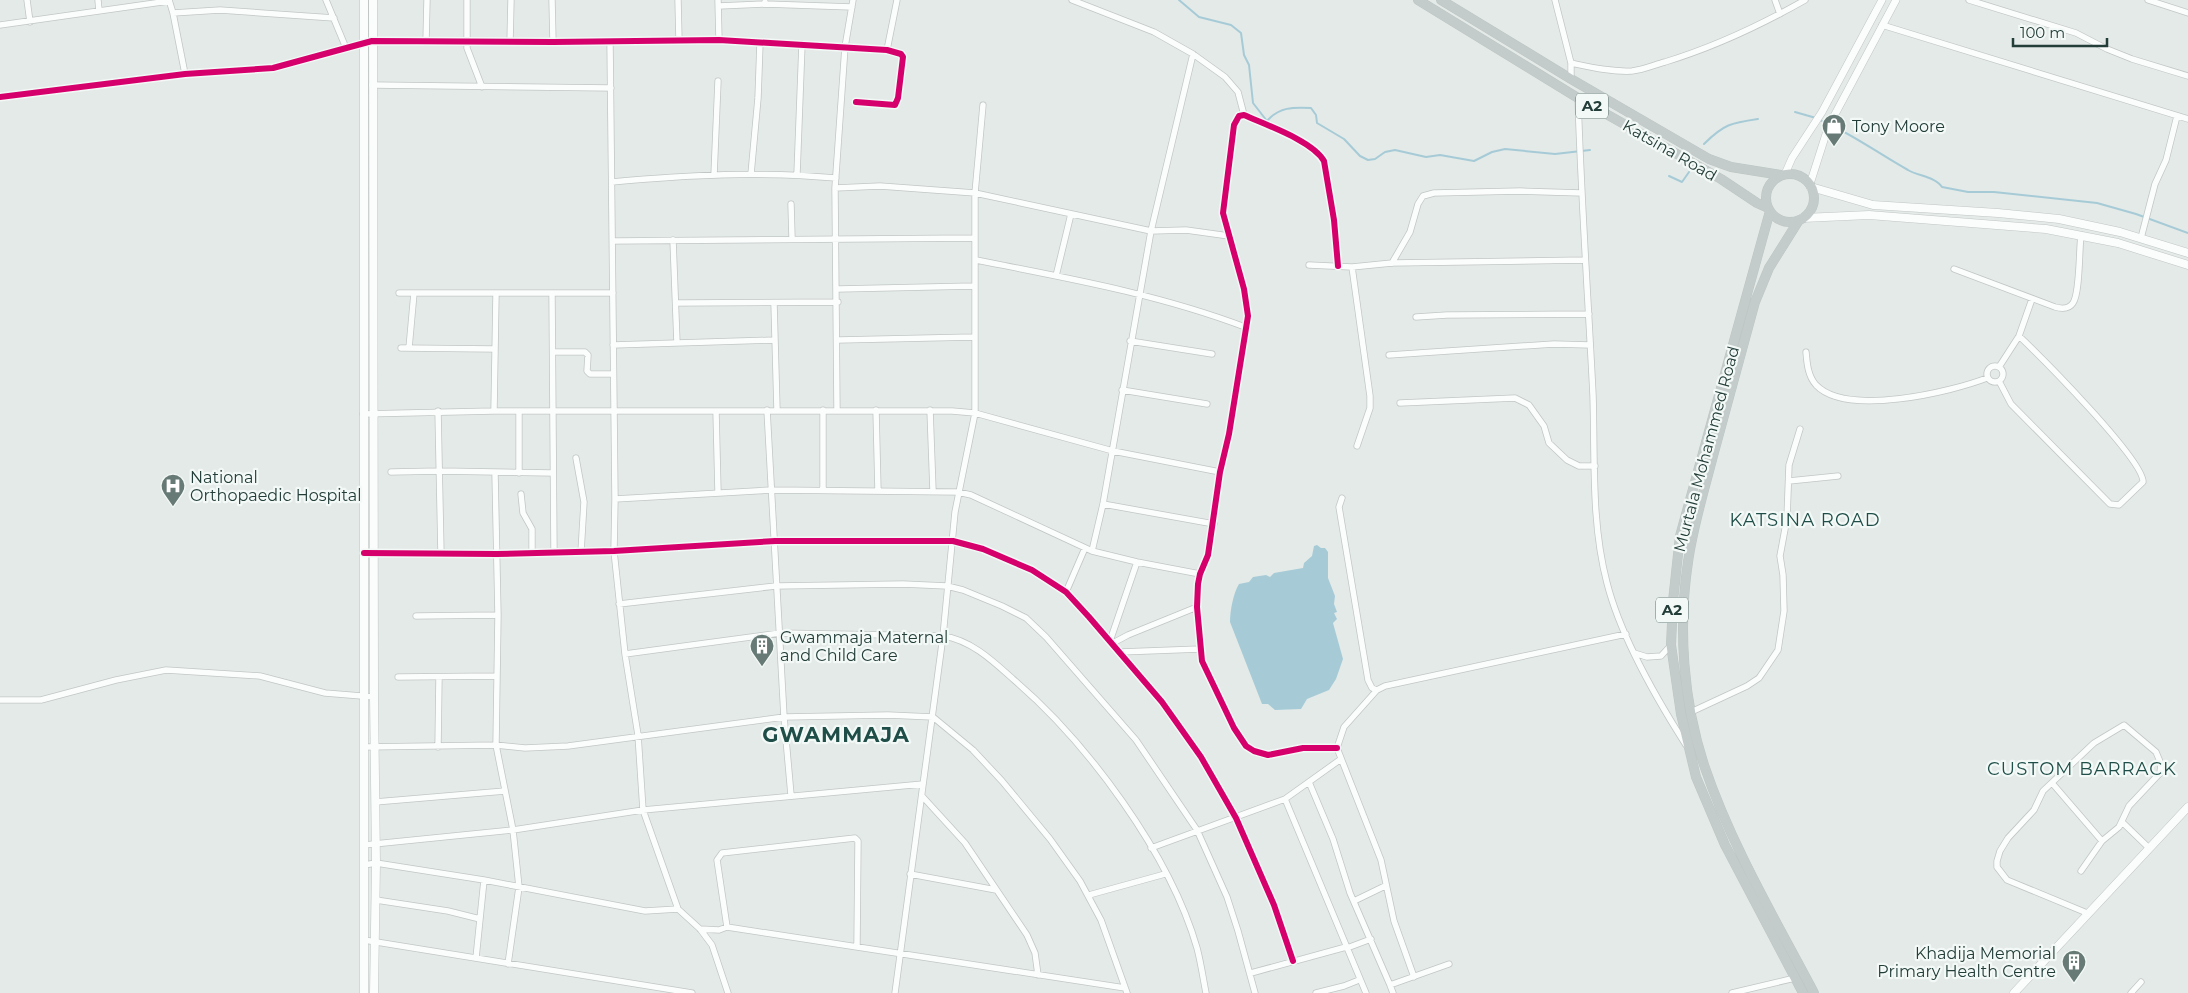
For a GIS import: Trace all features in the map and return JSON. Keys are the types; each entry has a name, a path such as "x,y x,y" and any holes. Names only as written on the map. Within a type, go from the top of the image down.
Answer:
{"highway":[{"name":"Katsina Road","path":"1418,0 1578,98 1721,179 1769,210"},
{"name":"Katsina Road","path":"1442,0 1571,79 1715,161 1731,167 1783,175"},
{"name":"A2","path":"1783,175 1797,175 1811,186 1814,196 1813,204 1801,219 1790,222 1781,220 1769,210 1766,198 1767,190 1771,183 1783,175"},
{"name":"Murtala Mohammed Road","path":"1769,210 1680,536 1672,601 1671,645 1680,714 1696,777 1724,845 1803,993"},
{"name":"Murtala Mohammed Road","path":"1801,219 1769,268 1755,302 1696,523 1688,562 1684,597 1686,668 1691,712 1704,763 1720,806 1744,858 1814,993"}],"main road":[{"path":"364,0 364,993"},
{"path":"373,0 373,552 376,844 374,993"},
{"path":"1811,186 1873,204 2029,215 2090,225 2141,238 2188,253"},
{"path":"1801,219 1869,215 2009,225 2080,235 2118,243 2188,264"},
{"path":"2014,993 2188,807"},
{"path":"364,817 375,817"}],"street":[{"path":"27,0 30,22"},
{"path":"98,0 99,12"},
{"path":"326,0 346,48"},
{"path":"426,42 428,0"},
{"path":"468,0 467,42 470,57 482,86"},
{"path":"510,42 511,0"},
{"path":"552,0 554,42"},
{"path":"678,0 679,40"},
{"path":"838,410 838,289 835,188 845,47 853,0"},
{"path":"887,50 897,0"},
{"path":"1072,0 1154,32 1192,54 1225,77 1238,92 1244,115"},
{"path":"1555,0 1571,63 1571,79"},
{"path":"1775,0 1780,14"},
{"path":"1571,63 1601,69 1632,70 1680,57 1757,26 1805,0"},
{"path":"1783,175 1792,158 1814,127 1882,0"},
{"path":"1811,186 1826,134 1833,118 1896,0"},
{"path":"1969,0 2076,33 2132,59 2188,76"},
{"path":"2148,0 2188,13"},
{"path":"0,25 169,1 185,74"},
{"path":"719,40 719,3 765,2 852,7"},
{"path":"173,13 220,10 334,18"},
{"path":"1882,26 2188,119"},
{"path":"0,97 185,74 273,68 372,41 554,42 719,40 802,44 899,52 903,57 898,102 895,105 856,102"},
{"path":"610,41 614,551 625,654 638,735 644,810 678,909 700,929 716,953 728,993"},
{"path":"751,174 758,98 760,43"},
{"path":"797,174 802,44"},
{"path":"1092,551 1103,504 1151,231 1192,54"},
{"path":"714,175 718,81"},
{"path":"372,84 611,88"},
{"path":"1578,98 1596,502 1603,565 1607,584 1634,653 1669,718 1689,749"},
{"path":"895,993 933,717 958,492 975,413 975,193 983,105"},
{"path":"1337,748 1303,748 1268,755 1254,751 1246,746 1234,728 1214,687 1202,661 1200,649 1197,607 1200,574 1208,555 1214,524 1220,472 1229,434 1248,316 1247,302 1223,213 1234,126 1237,118 1244,115 1296,139 1324,161 1334,220 1338,266"},
{"path":"2141,238 2155,184 2166,160 2177,116"},
{"path":"612,182 751,174 797,174 836,178"},
{"path":"835,188 880,186 975,193 1151,231 1186,230 1229,236"},
{"path":"1392,264 1410,232 1418,204 1423,196 1434,193 1520,191 1582,193"},
{"path":"791,204 792,238"},
{"path":"1056,276 1071,214"},
{"path":"1954,269 2063,309 2074,302 2078,287 2080,235"},
{"path":"612,241 792,238 974,238"},
{"path":"673,240 677,343"},
{"path":"976,260 1139,293 1205,312 1246,327"},
{"path":"1309,265 1352,266 1585,260"},
{"path":"1352,266 1370,396 1370,408 1357,446"},
{"path":"838,289 974,286"},
{"path":"399,292 496,294 613,293"},
{"path":"409,348 414,292"},
{"path":"552,293 554,553"},
{"path":"494,411 496,294"},
{"path":"1999,367 2020,336 2032,299"},
{"path":"676,303 838,302"},
{"path":"774,303 777,410"},
{"path":"1416,317 1589,314"},
{"path":"1999,381 2011,404 2110,504 2119,505 2143,482 2142,476 2129,455 2020,336"},
{"path":"838,340 974,337"},
{"path":"613,345 775,340"},
{"path":"1130,342 1212,354"},
{"path":"1389,355 1554,344 1590,345"},
{"path":"401,348 495,349"},
{"path":"552,352 585,352 588,355 587,372 590,374 613,374"},
{"path":"1806,352 1808,370 1816,384 1832,394 1843,397 1893,400 1935,394 1964,387 1987,378"},
{"path":"1993,366 1999,367 2003,375 1999,381 1991,382 1987,378 1988,368 1993,366"},
{"path":"1122,390 1207,404"},
{"path":"1400,403 1515,398 1522,400 1529,404 1544,426 1549,443 1568,460 1579,466 1595,466"},
{"path":"363,414 438,411 716,410 930,410 975,413 1112,451 1220,472"},
{"path":"716,410 718,492"},
{"path":"767,410 784,716 791,795"},
{"path":"823,410 823,490"},
{"path":"876,410 878,491"},
{"path":"930,410 933,492"},
{"path":"438,411 441,554"},
{"path":"519,412 519,473"},
{"path":"1691,712 1747,686 1759,678 1778,650 1784,612 1783,575 1780,556 1787,518 1789,465 1800,429"},
{"path":"576,458 584,502 581,552"},
{"path":"391,472 440,471 553,474"},
{"path":"495,473 498,616 496,746 513,830 518,861 519,887 508,964"},
{"path":"1788,481 1838,476"},
{"path":"615,499 771,490 958,492 971,495 1092,551 1200,574"},
{"path":"520,494 523,513 532,529 532,553"},
{"path":"1342,498 1339,507 1368,680 1372,688 1377,690"},
{"path":"1103,504 1214,524"},
{"path":"364,553 554,553 775,541 953,541 983,549 1032,570 1066,592 1162,702 1201,757 1236,818 1274,905 1293,961"},
{"path":"1066,592 1085,548"},
{"path":"1111,642 1137,562"},
{"path":"620,604 776,586 903,584 947,586 963,590 1026,618 1046,637 1136,740 1197,830 1227,897 1251,973 1255,993"},
{"path":"1111,642 1197,607"},
{"path":"416,616 498,616"},
{"path":"625,654 780,633 943,636 962,641 987,656 1040,702 1114,789 1151,848 1185,916 1197,949 1206,993"},
{"path":"1414,977 1394,921 1385,886 1381,860 1337,748 1344,727 1377,690 1398,683 1626,634"},
{"path":"1634,653 1647,657 1661,656 1671,645"},
{"path":"1120,652 1200,649"},
{"path":"0,700 41,700 116,680 166,670 260,676 325,693 374,697"},
{"path":"398,677 497,676"},
{"path":"438,747 439,677"},
{"path":"365,747 496,746 526,748 568,746 784,716 888,715 933,717 973,750 1002,780 1050,839 1089,895 1101,920 1126,990 728,927 719,930 700,929"},
{"path":"2080,871 2102,841 2119,827 2129,806 2157,777 2161,768 2160,759 2156,752 2125,725 2122,725 2112,734 2094,744 2043,791 2034,810 2008,838 2000,851 1997,867 2007,880 2087,913"},
{"path":"1151,848 1285,799 1341,759"},
{"path":"1310,782 1333,839 1354,901 1393,993"},
{"path":"2052,782 2102,841"},
{"path":"364,845 513,830 644,810 923,784"},
{"path":"375,802 505,791"},
{"path":"922,796 965,843 1032,944 1038,975"},
{"path":"1285,799 1366,993"},
{"path":"2122,822 2149,848"},
{"path":"728,927 717,860 722,853 855,838 858,841 857,946"},
{"path":"364,865 376,863 484,880 645,910 678,909"},
{"path":"910,874 996,890"},
{"path":"1089,895 1165,874"},
{"path":"476,958 484,880"},
{"path":"1354,901 1385,886"},
{"path":"376,900 448,911 480,919"},
{"path":"1251,973 1346,948 1371,939"},
{"path":"364,940 692,993"},
{"path":"1390,984 1449,964"},
{"path":"1732,993 1795,978"},
{"path":"1316,993 1359,980"},
{"path":"2131,993 2141,982"}],"water":[{"path":"1317,545 1325,548 1328,552 1328,578 1335,596 1334,604 1337,612 1334,613 1337,619 1333,623 1343,659 1336,679 1329,690 1307,699 1301,709 1275,710 1268,704 1262,704 1230,622 1231,608 1239,584 1249,582 1253,577 1266,575 1270,577 1274,573 1303,568 1304,563 1312,556 1314,546"}],"waterway":[{"path":"1179,0 1199,17 1231,25 1241,33 1244,55 1249,65 1253,103 1267,121 1281,110 1311,108 1316,115 1317,123 1344,139 1360,156 1368,160 1375,159 1385,152 1395,150 1426,157 1440,155 1474,161 1492,152 1505,149 1555,154 1590,150"},
{"path":"1795,112 1816,118"},
{"path":"1704,144 1723,128 1758,119"},
{"path":"1820,120 1854,137 1908,170 1936,181 1942,187 1968,192 1994,192 2097,203 2136,214 2188,233"},
{"path":"1669,176 1682,182 1689,172"}],"cycle path":[{"path":"0,97 185,74 273,68 372,41 553,42 719,40 887,50 901,54 903,57 898,98 895,105 856,102"},
{"path":"1337,748 1303,748 1268,755 1254,751 1246,746 1234,728 1202,661 1197,607 1198,584 1208,555 1220,472 1229,434 1248,316 1244,289 1223,213 1234,125 1239,116 1244,115 1300,140 1324,161 1334,220 1338,266"},
{"path":"364,553 497,554 614,551 775,541 953,541 983,549 1032,570 1066,592 1089,617 1162,702 1201,757 1236,818 1274,905 1293,961"}],"place":[{"name":"Tony Moore","path":"1834,147"},
{"name":"National Orthopaedic Hospital","path":"173,507"},
{"name":"Gwammaja Maternal and Child Care","path":"762,667"},
{"name":"Khadija Memorial Primary Health Centre","path":"2074,983"}],"district":[{"name":"KATSINA ROAD","path":"1805,520"},
{"name":"GWAMMAJA","path":"836,735"},
{"name":"CUSTOM BARRACK","path":"2082,769"}]}
